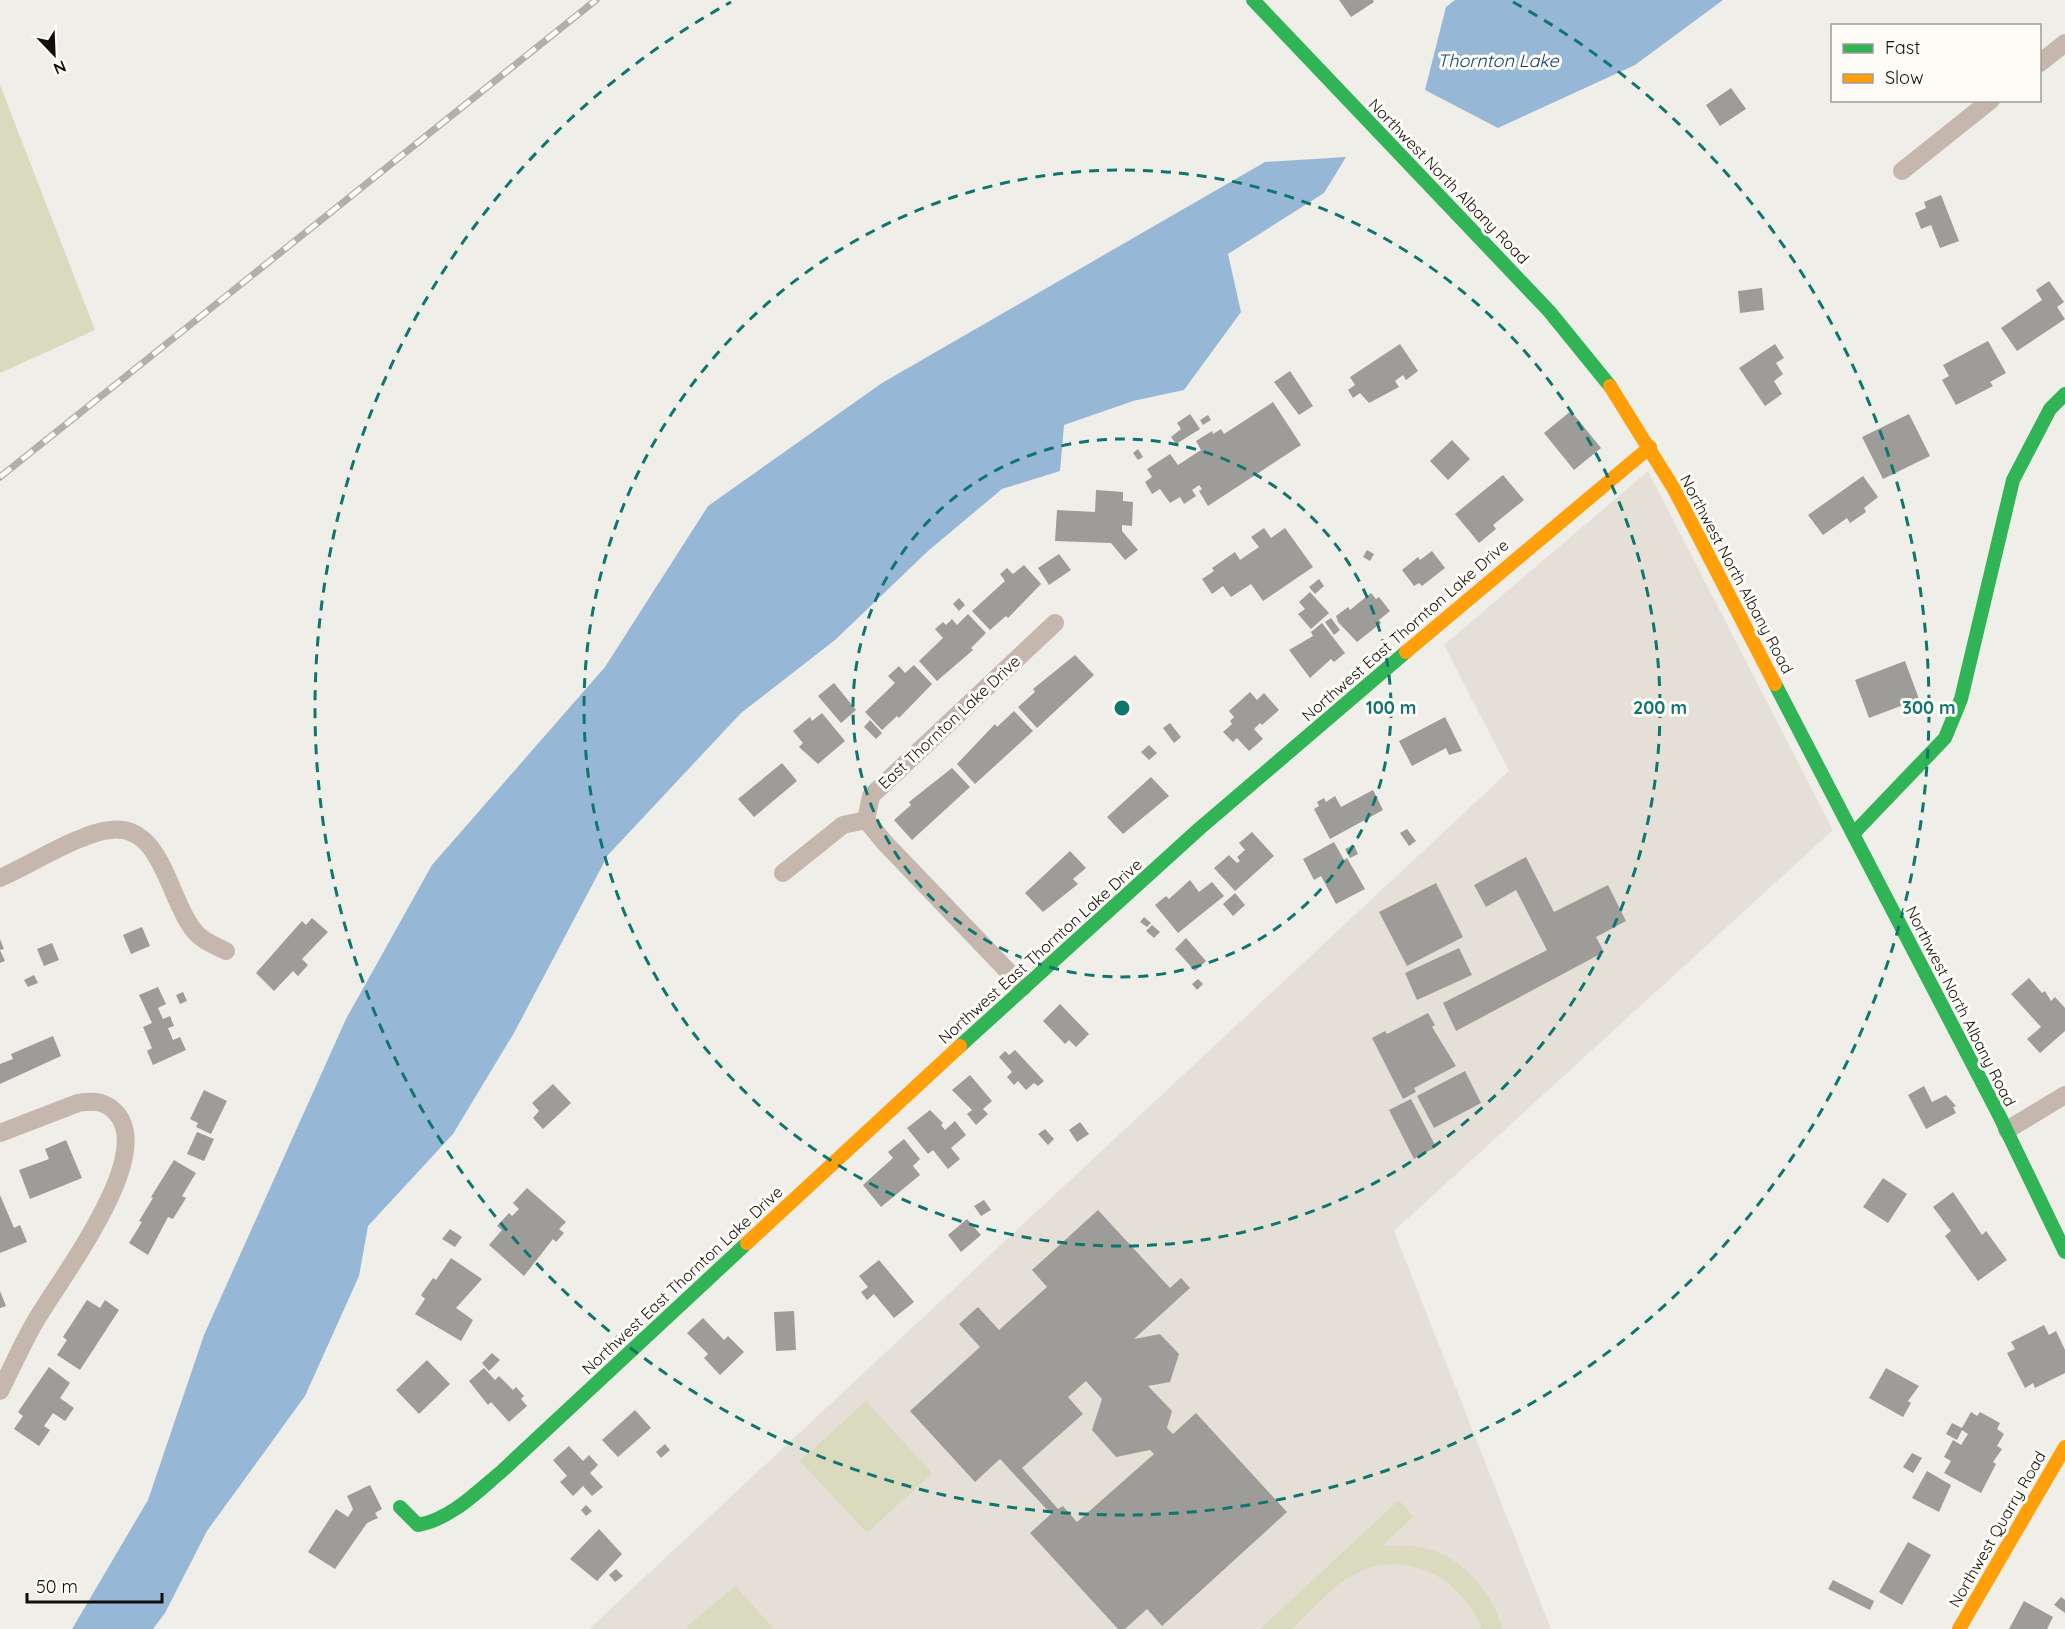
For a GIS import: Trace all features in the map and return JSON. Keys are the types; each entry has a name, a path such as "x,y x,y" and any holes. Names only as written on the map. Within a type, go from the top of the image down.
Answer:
{"street":[{"name":"Northwest North Albany Road","path":"1252,0 1549,311 1591,360 1650,447 1854,833 2007,1131 2065,1252"},
{"path":"2041,62 2065,43"},
{"path":"1902,171 1988,102"},
{"path":"1854,833 1916,771 1945,738 1961,699 2013,480 2050,409 2065,394"},
{"name":"Northwest East Thornton Lake Drive","path":"400,1508 418,1525 427,1525 469,1498 502,1471 1023,987 1199,829 1519,555 1650,447"},
{"name":"East Thornton Lake Drive","path":"866,820 866,810 871,796 1055,623"},
{"path":"783,873 843,825 866,820 1023,987"},
{"path":"0,878 108,830 132,832 151,845 176,901 193,930 206,942 226,951"},
{"path":"2007,1131 2065,1095"},
{"path":"0,1132 91,1100 112,1108 120,1118 127,1144 124,1161 111,1195 35,1322 0,1391"},
{"name":"Northwest Quarry Road","path":"1959,1629 2065,1447"}],"shaded area":[{"path":"1648,471 1833,830 1394,1231 1551,1629 589,1629 1509,771 1444,645"}],"green space":[{"path":"0,85 95,330 0,373"},
{"path":"866,1401 932,1473 867,1533 800,1461"},
{"path":"1399,1500 1413,1517 1382,1546 1419,1547 1448,1557 1472,1576 1482,1588 1491,1601 1502,1629 1482,1629 1472,1610 1459,1593 1444,1580 1407,1565 1387,1564 1366,1569 1346,1579 1292,1629 1260,1629"},
{"path":"735,1586 774,1629 684,1629"}],"water":[{"name":"Thornton Lake","path":"1455,0 1723,0 1635,65 1498,128 1425,90 1446,7"},
{"path":"1346,157 1324,193 1228,254 1241,312 1184,390 1133,401 1064,425 1060,471 1002,489 928,551 835,640 741,713 608,855 514,1033 453,1134 368,1226 359,1276 305,1396 207,1531 165,1613 153,1629 72,1629 148,1500 204,1335 346,1019 432,865 605,667 708,506 882,383 1265,162"}],"building":[{"path":"1339,0 1373,0 1374,2 1351,17"},
{"path":"1731,88 1746,109 1720,126 1706,105"},
{"path":"1941,195 1959,241 1940,248 1931,225 1921,229 1915,213 1926,208 1924,202"},
{"path":"2049,281 2064,302 2057,307 2065,319 2017,351 2001,328 2042,300 2036,290"},
{"path":"1762,288 1764,310 1740,313 1738,291"},
{"path":"1988,341 2006,373 1990,382 1993,386 1956,405 1942,380 1949,376 1943,365"},
{"path":"1400,344 1418,371 1406,380 1403,375 1395,381 1399,387 1369,403 1360,393 1353,398 1348,390 1355,385 1350,377"},
{"path":"1775,344 1784,358 1776,363 1783,374 1774,381 1782,394 1765,406 1739,368"},
{"path":"1290,371 1313,406 1299,415 1274,382"},
{"path":"1273,402 1301,445 1208,506 1199,491 1202,489 1199,485 1192,490 1196,496 1184,504 1180,497 1170,503 1160,489 1152,494 1145,482 1152,477 1147,469 1170,454 1178,465 1201,450 1196,441 1212,431 1213,434 1221,429 1224,434"},
{"path":"1571,411 1601,448 1574,470 1544,433"},
{"path":"1190,414 1200,429 1176,444 1171,437 1181,429 1177,423"},
{"path":"1909,414 1930,456 1883,479 1862,437"},
{"path":"1208,415 1211,420 1203,425 1200,420"},
{"path":"1452,440 1470,459 1448,480 1430,461"},
{"path":"1138,449 1143,457 1138,460 1133,453"},
{"path":"1503,475 1524,500 1493,525 1496,529 1479,543 1455,514"},
{"path":"1863,476 1878,497 1864,508 1866,512 1850,523 1847,518 1823,535 1808,515"},
{"path":"1096,490 1123,492 1123,501 1133,502 1132,526 1122,525 1122,531 1138,550 1125,560 1111,543 1055,541 1057,510 1095,512"},
{"path":"1264,528 1271,538 1285,528 1313,567 1263,601 1251,584 1231,597 1223,586 1212,594 1202,579 1214,571 1212,568 1235,552 1240,560 1259,547 1251,537"},
{"path":"1367,550 1374,554 1370,561 1363,557"},
{"path":"1432,551 1445,568 1422,586 1419,583 1414,586 1402,570 1418,557 1420,560"},
{"path":"1059,554 1071,570 1049,585 1038,568"},
{"path":"1024,565 1041,584 1008,618 1006,616 990,630 972,611 1005,581 1000,574 1007,568 1013,574"},
{"path":"1319,579 1324,586 1315,594 1309,587"},
{"path":"1310,592 1329,613 1311,629 1298,614 1305,609 1299,602"},
{"path":"1371,593 1376,599 1379,597 1390,611 1379,620 1381,623 1357,642 1338,622 1336,616 1348,607 1350,610"},
{"path":"959,598 965,605 959,611 953,604"},
{"path":"968,614 986,633 971,648 973,650 937,681 919,661 943,638 935,629 943,622 946,625 952,619 957,625"},
{"path":"1331,618 1340,630 1334,635 1325,622"},
{"path":"1322,623 1345,653 1334,662 1331,659 1310,678 1289,650 1313,636 1311,632"},
{"path":"1075,655 1094,675 1037,728 1018,707 1035,692 1033,689"},
{"path":"1905,661 1919,699 1869,718 1855,680"},
{"path":"914,665 932,684 899,718 897,716 882,730 865,712 895,683 888,676 899,666 905,673"},
{"path":"834,683 856,710 841,723 818,696"},
{"path":"1250,692 1257,700 1264,693 1279,710 1254,729 1263,739 1249,751 1237,738 1233,742 1223,732 1232,724 1230,721 1234,717 1229,711"},
{"path":"1014,711 1033,731 975,784 957,764 995,724 997,727"},
{"path":"822,713 845,741 818,764 799,747 803,743 793,731 810,717 812,721"},
{"path":"1445,717 1462,751 1449,755 1446,748 1412,766 1399,741"},
{"path":"870,720 882,733 876,739 864,727"},
{"path":"1170,723 1181,737 1174,743 1163,728"},
{"path":"1149,745 1157,753 1149,760 1141,752"},
{"path":"782,763 797,781 754,817 738,799"},
{"path":"952,768 970,787 912,840 894,820 911,805 909,802"},
{"path":"1151,777 1169,796 1123,834 1107,817"},
{"path":"1373,790 1383,810 1330,839 1314,809 1319,806 1317,802 1324,798 1326,802 1335,796 1341,807"},
{"path":"1407,829 1416,841 1409,846 1400,833"},
{"path":"1252,832 1274,856 1235,891 1214,868 1229,855 1237,863 1240,861 1237,857 1245,850 1239,843"},
{"path":"1334,842 1344,860 1347,858 1365,889 1336,904 1321,876 1314,880 1303,859"},
{"path":"1354,845 1358,854 1350,858 1345,849"},
{"path":"1070,851 1086,868 1073,879 1078,884 1043,912 1025,893"},
{"path":"1526,857 1554,912 1608,885 1626,921 1596,937 1604,952 1456,1031 1443,1003 1547,950 1516,890 1486,907 1474,885"},
{"path":"1190,880 1199,892 1212,882 1224,896 1178,933 1155,905 1166,896 1169,899"},
{"path":"1436,883 1463,937 1407,966 1379,912"},
{"path":"1235,893 1245,905 1233,916 1223,904"},
{"path":"1144,917 1151,923 1147,927 1140,922"},
{"path":"312,918 328,932 302,959 308,965 298,976 293,971 274,991 256,973 302,921 306,925"},
{"path":"1152,925 1160,932 1154,938 1146,931"},
{"path":"142,927 150,946 131,954 123,935"},
{"path":"1186,938 1206,961 1195,971 1175,949"},
{"path":"52,943 59,960 44,966 37,949"},
{"path":"1459,948 1472,975 1417,1000 1405,973"},
{"path":"0,950 5,961 0,963"},
{"path":"34,975 38,983 28,987 24,980"},
{"path":"2029,978 2042,993 2045,991 2051,1001 2055,997 2065,1008 2065,1031 2040,1053 2027,1039 2041,1027 2011,994"},
{"path":"1198,979 1203,984 1197,990 1192,984"},
{"path":"158,987 166,1004 158,1008 163,1019 170,1016 174,1026 168,1028 173,1040 180,1037 186,1050 153,1065 147,1051 152,1048 143,1027 152,1023 139,995"},
{"path":"183,992 187,1001 180,1004 176,995"},
{"path":"1060,1004 1089,1034 1076,1047 1069,1040 1065,1044 1043,1021"},
{"path":"1428,1013 1435,1025 1432,1027 1456,1066 1414,1088 1416,1092 1403,1099 1372,1038 1385,1031 1387,1034"},
{"path":"53,1036 61,1056 0,1084 0,1064 13,1059 11,1054"},
{"path":"1015,1050 1044,1081 1038,1086 1034,1083 1026,1090 1018,1081 1014,1085 1007,1077 1012,1072 999,1057 1005,1051 1009,1055"},
{"path":"1465,1071 1481,1103 1434,1128 1417,1096"},
{"path":"970,1075 992,1101 983,1109 988,1114 976,1125 967,1114 972,1110 952,1090"},
{"path":"553,1084 571,1103 543,1129 533,1118 539,1111 532,1103"},
{"path":"1924,1086 1932,1102 1946,1095 1956,1106 1953,1107 1956,1113 1926,1129 1908,1095"},
{"path":"204,1090 227,1101 211,1134 196,1127 198,1123 190,1119"},
{"path":"1411,1099 1436,1147 1414,1159 1389,1110"},
{"path":"930,1110 943,1123 941,1125 945,1130 955,1121 966,1135 951,1148 960,1159 948,1169 933,1150 928,1154 907,1128"},
{"path":"1080,1122 1089,1134 1077,1142 1069,1130"},
{"path":"1045,1129 1054,1139 1048,1145 1038,1134"},
{"path":"197,1132 214,1139 204,1161 187,1154"},
{"path":"904,1139 920,1159 913,1166 920,1175 881,1207 863,1185 893,1158 888,1152"},
{"path":"66,1140 82,1178 30,1199 19,1170 49,1159 45,1149"},
{"path":"174,1160 196,1173 182,1196 186,1198 173,1219 168,1217 148,1255 129,1243 142,1222 139,1221 153,1198 151,1197"},
{"path":"1883,1178 1907,1194 1888,1223 1863,1207"},
{"path":"527,1188 566,1222 559,1229 564,1233 556,1242 553,1239 524,1276 489,1245 502,1230 497,1226 509,1213 512,1216 519,1209 513,1203"},
{"path":"1953,1192 1982,1235 1986,1231 2007,1260 1978,1281 1945,1236 1951,1231 1933,1207"},
{"path":"0,1195 14,1228 20,1225 27,1242 0,1253"},
{"path":"984,1200 991,1210 981,1216 974,1206"},
{"path":"1098,1210 1170,1288 1181,1278 1190,1288 1134,1339 1160,1334 1179,1354 1170,1382 1148,1386 1172,1411 1167,1428 1173,1434 1196,1413 1287,1512 1162,1626 1147,1609 1125,1629 1118,1629 1030,1533 1051,1514 1000,1459 975,1482 910,1411 980,1347 959,1324 978,1307 999,1330 1047,1287 1032,1270","holes":["1086,1381 1102,1399 1092,1430 1116,1457 1150,1450 1154,1454 1077,1522 1063,1506 1058,1509 1022,1468 1083,1414 1068,1397"]},
{"path":"967,1219 981,1235 961,1252 948,1235"},
{"path":"450,1229 462,1237 455,1247 442,1239"},
{"path":"451,1258 482,1279 456,1308 473,1320 461,1341 415,1314 425,1299 421,1295 433,1278 436,1280"},
{"path":"879,1260 914,1302 894,1318 874,1294 867,1300 861,1292 868,1287 859,1276"},
{"path":"0,1291 6,1306 0,1308"},
{"path":"87,1300 100,1308 105,1300 119,1310 80,1370 57,1355 67,1340 63,1337"},
{"path":"794,1311 796,1350 776,1351 774,1312"},
{"path":"703,1318 724,1340 728,1336 744,1352 720,1375 704,1358 708,1354 687,1333"},
{"path":"2044,1325 2049,1335 2056,1331 2065,1350 2065,1373 2035,1388 2033,1383 2025,1388 2007,1353 2015,1349 2011,1342"},
{"path":"492,1353 500,1360 489,1371 482,1363"},
{"path":"427,1360 450,1384 419,1414 396,1390"},
{"path":"49,1367 70,1383 60,1398 74,1408 65,1421 53,1413 44,1426 50,1430 39,1446 14,1429 23,1416 18,1412"},
{"path":"484,1368 495,1380 499,1376 513,1390 516,1387 524,1396 521,1399 527,1406 509,1422 491,1402 488,1405 469,1381"},
{"path":"1886,1368 1919,1386 1908,1401 1911,1403 1903,1417 1869,1398"},
{"path":"635,1410 651,1428 618,1457 602,1440"},
{"path":"1971,1412 1977,1416 1980,1412 2000,1423 1997,1429 2004,1434 1997,1446 2002,1449 1993,1462 1996,1464 1981,1493 1944,1473 1951,1461 1944,1457 1953,1440 1961,1445 1968,1434 1962,1430 1957,1440 1946,1434 1952,1423 1962,1428"},
{"path":"665,1444 670,1450 661,1458 656,1452"},
{"path":"569,1446 583,1461 589,1455 598,1465 590,1473 603,1487 592,1496 583,1486 573,1496 560,1482 567,1476 553,1460"},
{"path":"1912,1453 1922,1458 1913,1473 1903,1467"},
{"path":"1927,1471 1951,1485 1939,1512 1912,1498"},
{"path":"370,1485 382,1509 375,1513 378,1518 367,1523 335,1569 308,1552 336,1509 348,1517 353,1509 347,1496"},
{"path":"586,1505 592,1511 586,1516 581,1510"},
{"path":"599,1529 622,1554 597,1581 570,1559"},
{"path":"1908,1542 1931,1555 1902,1605 1879,1592"},
{"path":"616,1569 623,1576 615,1582 609,1575"},
{"path":"1833,1580 1874,1601 1870,1610 1828,1589"},
{"path":"2061,1597 2065,1600 2065,1613 2054,1605"},
{"path":"2024,1601 2053,1617 2047,1629 2009,1629"}],"railway":[{"path":"0,477 596,0"}],"traffic: fast":[{"path":"1253,0 1549,311 1610,386"},
{"path":"1854,833 1945,738 1961,699 2013,480 2050,409 2065,394"},
{"path":"960,1046 1199,829 1406,652"},
{"path":"1775,684 1999,1115 2065,1252"},
{"path":"400,1507 418,1525 442,1517 463,1504 502,1471 747,1243"}],"traffic: slow":[{"path":"1610,386 1674,489 1775,684"},
{"path":"1406,652 1650,447"},
{"path":"747,1243 960,1046"},
{"path":"1959,1629 2065,1447"}]}
